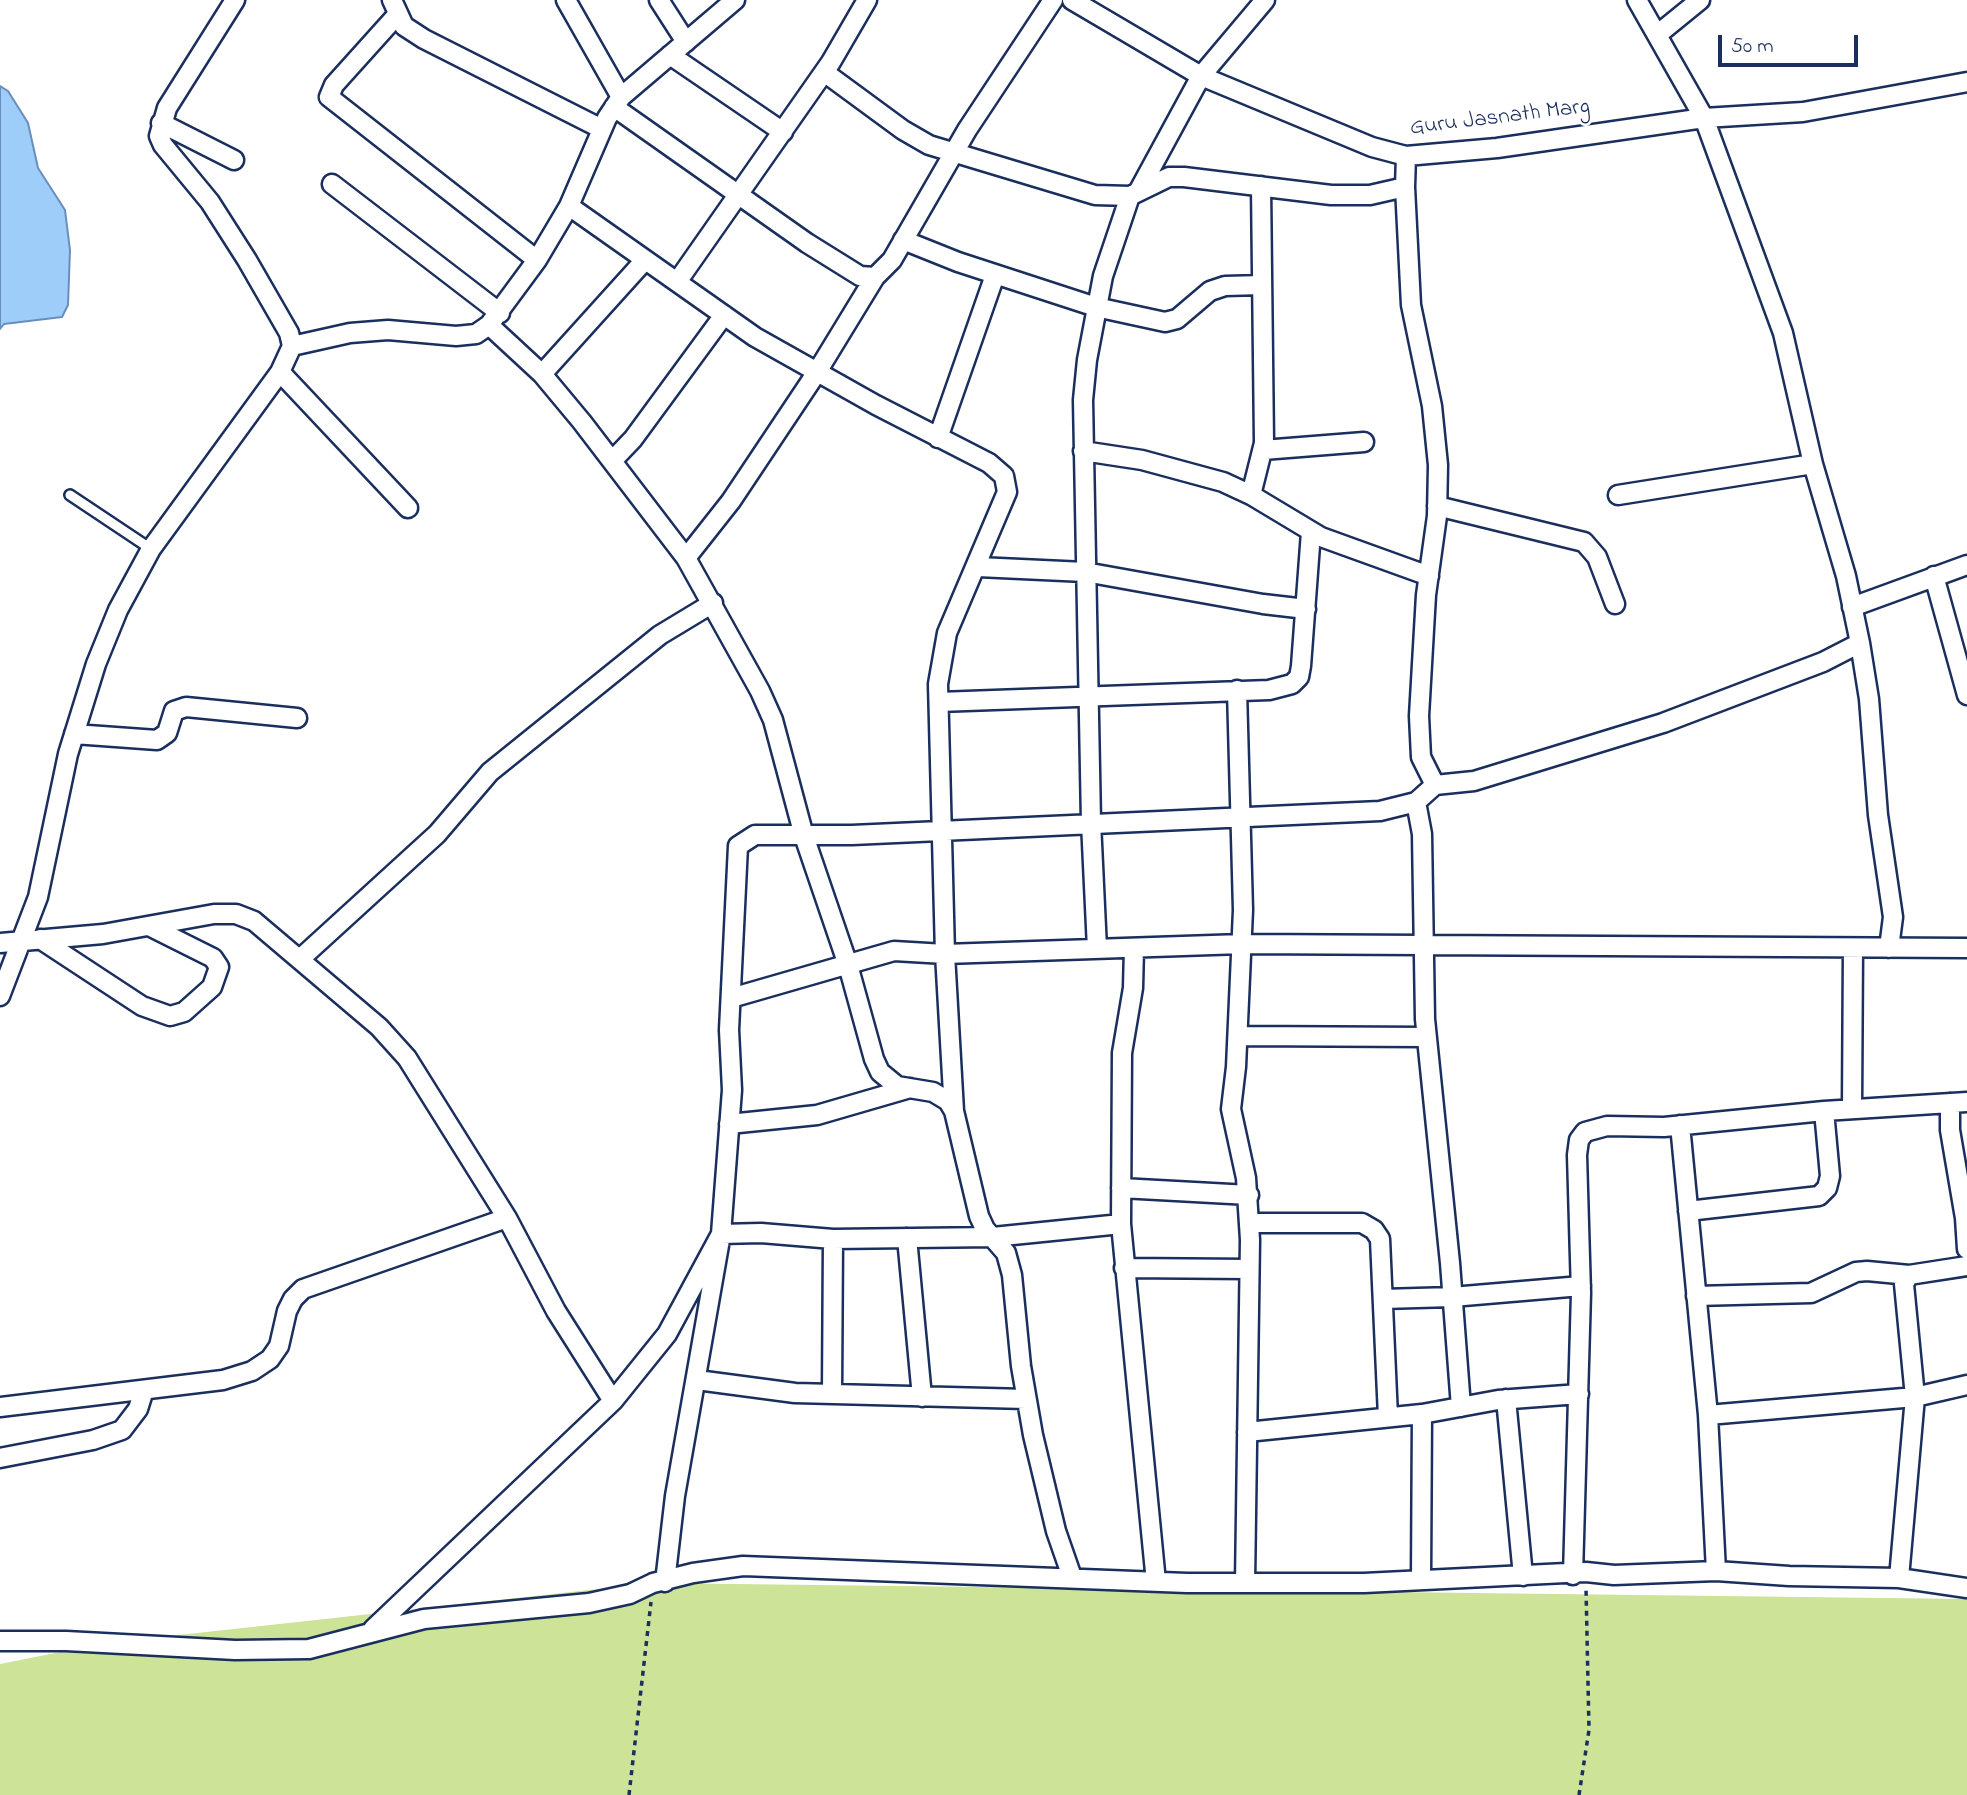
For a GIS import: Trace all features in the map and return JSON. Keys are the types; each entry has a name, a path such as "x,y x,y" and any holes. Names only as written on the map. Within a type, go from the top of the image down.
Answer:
{"street":[{"path":"0,996 32,939 56,805 74,734 96,664 118,610 151,549 280,372 292,346 289,333 247,260 209,202 163,145 159,136 161,123 235,0"},
{"path":"566,0 617,102 740,194 860,276 875,277"},
{"path":"659,0 686,42"},
{"path":"292,346 350,333 388,330 456,336 475,334 494,319 537,260 569,205 602,129 617,102 735,0"},
{"path":"677,282 824,72 867,0"},
{"path":"686,558 731,501 817,372 875,277 892,260 955,153 1053,0"},
{"name":"Guru Jasnath Marg","path":"1072,0 1081,8 1104,7 1201,76 1372,147 1406,156 1497,148 1704,118 1803,111 1967,82"},
{"path":"1097,950 1091,822 1083,452 1084,382 1096,307 1109,253 1134,194 1201,76 1265,0"},
{"path":"1637,0 1704,118 1780,323 1813,464 1860,643 1869,699 1878,816 1893,917 1889,948"},
{"path":"1657,35 1700,0"},
{"path":"537,260 329,97 334,85 395,8 404,26 424,39 602,129"},
{"path":"670,55 783,132"},
{"path":"824,72 929,145 1095,195 1134,194 1169,177 1209,178 1331,195 1370,195 1405,187"},
{"path":"161,123 234,160"},
{"path":"1406,156 1411,305 1432,406 1438,465 1420,727 1422,757 1435,785"},
{"path":"332,184 494,319 612,461 686,558 713,603 774,720 804,836 848,965 867,1039 880,1072 897,1086 941,1094 954,1111"},
{"path":"1251,495 1263,450 1261,186"},
{"path":"569,205 724,315 817,372 989,463 1004,476 1007,492 978,567 947,633 938,684 944,830 945,954 954,1111 979,1216 1006,1253 1012,1275 1026,1399 1053,1518 1072,1577"},
{"path":"903,240 995,275 1096,307 1165,322 1177,319 1210,291 1225,286 1262,285"},
{"path":"542,374 645,260"},
{"path":"938,438 995,275"},
{"path":"612,461 633,439 724,315"},
{"path":"280,372 408,508"},
{"path":"1263,450 1364,442"},
{"path":"1083,452 1142,460 1192,472 1251,495 1311,532 1429,576"},
{"path":"1619,495 1813,464"},
{"path":"1437,506 1584,542 1597,557 1615,604"},
{"path":"939,702 1280,688 1292,684 1299,677 1311,532"},
{"path":"1852,607 1967,565"},
{"path":"978,567 1086,572 1263,604 1306,609"},
{"path":"1934,576 1967,695"},
{"path":"300,958 437,834 490,772 660,635 713,603"},
{"path":"659,1583 721,1234 733,1072 729,1030 738,846 755,835 804,836 1380,811 1416,802 1435,785 1452,786 1474,781 1663,723 1823,662 1860,643"},
{"path":"1237,690 1242,944 1238,1036 1231,1109 1249,1195 1250,1223 1245,1583"},
{"path":"74,734 157,740 167,733 174,711 186,706 297,718"},
{"path":"1416,802 1422,834 1426,1037 1461,1407"},
{"path":"0,943 149,926 214,914 236,914 254,920 379,1027 407,1058 507,1218 556,1311 612,1401"},
{"path":"32,939 142,1006 170,1016 184,1012 212,987 219,967 213,958 149,926"},
{"path":"731,998 848,965 863,957 894,951 945,954 1242,944 1967,947"},
{"path":"1134,948 1133,989 1122,1053 1121,1224 1156,1582"},
{"path":"1852,1109 1853,948"},
{"path":"1238,1036 1426,1037"},
{"path":"729,1124 817,1115 910,1088"},
{"path":"1579,1573 1579,1140 1585,1132 1607,1126 1680,1125 1824,1111 1959,1102 1951,1140 1965,1218 1967,1249"},
{"path":"1688,1211 1819,1196 1827,1188 1830,1177 1824,1111"},
{"path":"1680,1125 1708,1415 1716,1571"},
{"path":"1121,1188 1249,1195"},
{"path":"0,1407 223,1380 252,1371 270,1359 279,1346 286,1311 293,1298 303,1289 316,1282 507,1218"},
{"path":"1250,1223 1362,1223 1374,1230 1380,1239 1388,1417"},
{"path":"721,1234 761,1233 833,1239 993,1237 1121,1224"},
{"path":"366,1636 612,1401 667,1334 721,1234"},
{"path":"906,1238 922,1397"},
{"path":"832,1394 833,1239"},
{"path":"1696,1296 1811,1293 1856,1272 1909,1275 1967,1266"},
{"path":"1124,1268 1250,1269"},
{"path":"1899,1578 1915,1397 1904,1293 1909,1275"},
{"path":"1383,1299 1452,1297 1581,1286"},
{"path":"696,1380 795,1393 1026,1399"},
{"path":"1708,1415 1915,1397 1967,1385"},
{"path":"0,1458 93,1440 121,1430 138,1409 145,1390"},
{"path":"1247,1432 1422,1414 1506,1399 1579,1394"},
{"path":"1506,1399 1523,1576"},
{"path":"1421,1578 1422,1414"},
{"path":"0,1642 66,1640 235,1650 309,1649 424,1619 610,1599 693,1573 743,1566 1245,1583 1364,1583 1421,1578 1716,1571 1789,1576 1899,1578 1967,1588"}],"lane":[{"path":"71,495 151,549"}],"path":[{"path":"1579,1573 1590,1730 1579,1795"},
{"path":"629,1795 659,1583"}],"green space":[{"path":"653,1583 1967,1599 1967,1795 0,1795 0,1664 106,1643"}],"water":[{"path":"0,86 8,91 28,123 38,168 65,210 70,250 68,305 62,317 4,324 0,329"}]}
